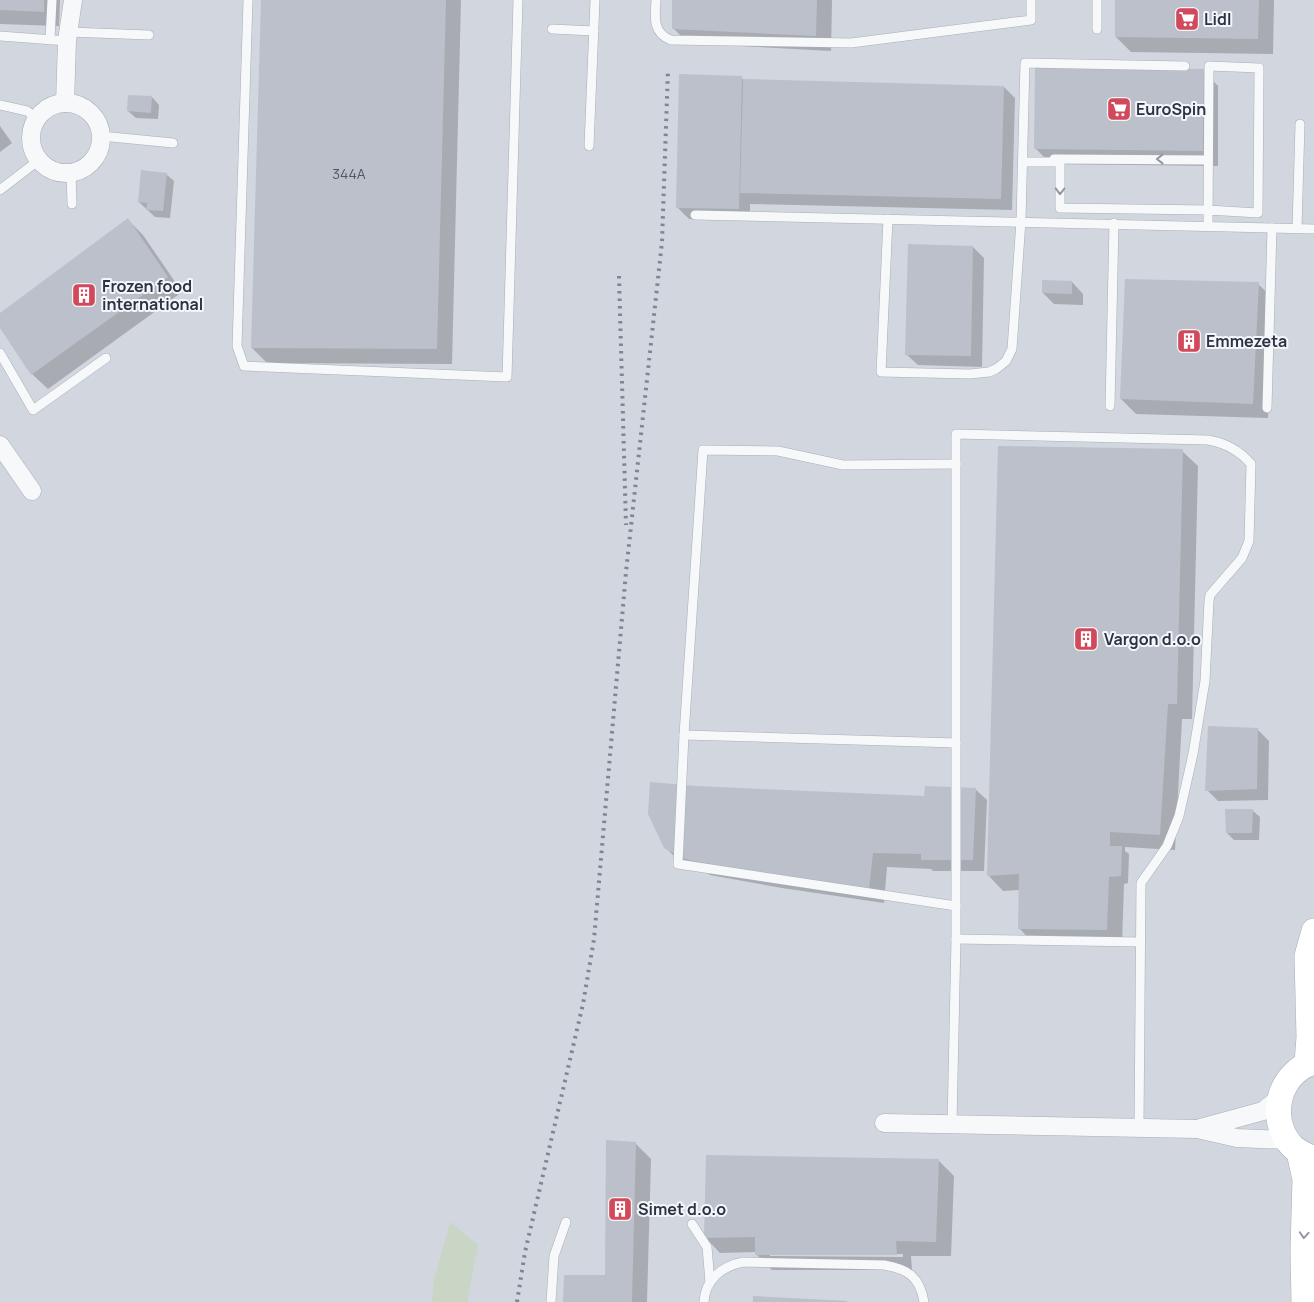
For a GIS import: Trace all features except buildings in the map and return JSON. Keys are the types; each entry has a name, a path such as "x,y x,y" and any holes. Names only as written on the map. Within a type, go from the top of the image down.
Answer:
{"main road":[{"path":"1304,1302 1303,1250 1306,1179 1300,1150 1280,1127 1278,1113 1279,1098 1285,1084 1295,1073 1311,1063 1307,956 1314,931"}],"street":[{"path":"65,103 62,38 73,0"},
{"path":"65,103 77,105 87,110 96,119 102,141 92,163 82,170 71,173 59,173 48,168 39,160 33,151 31,140 32,129 44,111 65,103"},
{"path":"0,444 32,491"},
{"path":"1197,1129 1263,1111 1279,1098"},
{"path":"884,1123 1197,1129 1300,1150"}],"lane":[{"path":"52,0 62,38"},
{"path":"248,0 237,346 244,366 507,378 518,0"},
{"path":"589,146 595,0"},
{"path":"656,0 656,28 662,35 671,40 851,43 1031,20 1031,0"},
{"path":"1097,0 1097,29"},
{"path":"552,29 594,31"},
{"path":"0,36 62,38 148,35"},
{"path":"888,218 881,372 982,373 996,369 1006,361 1014,342 1022,221 1025,63 1185,66"},
{"path":"1023,160 1060,162 1060,208 1208,210 1258,213 1259,68 1209,66 1208,160 1208,210 1208,226"},
{"path":"0,105 27,111 37,119"},
{"path":"1297,228 1300,124"},
{"path":"101,136 173,144"},
{"path":"0,190 39,160"},
{"path":"1023,160 1208,160"},
{"path":"71,173 72,204"},
{"path":"695,215 1314,229"},
{"path":"1110,406 1114,223"},
{"path":"1267,408 1272,228"},
{"path":"0,353 33,410 106,358"},
{"path":"952,1124 956,939 956,434 1208,440 1222,442 1242,453 1251,464 1249,541 1242,558 1210,594 1205,681 1193,754 1179,816 1167,846 1141,883 1139,1128"},
{"path":"956,464 843,465 778,451 703,450 684,735 678,864 956,906"},
{"path":"684,735 956,743"},
{"path":"956,939 1140,942"},
{"path":"551,1302 554,1256 566,1222"},
{"path":"692,1224 707,1247 710,1282"},
{"path":"704,1302 706,1290 710,1282 722,1270 732,1264 743,1262 884,1265 897,1267 917,1281 922,1291 924,1302"}],"shaded area":[{"path":"0,0 1314,0 1314,1302 0,1302"}],"green space":[{"path":"450,1222 478,1245 467,1302 432,1302 434,1280"}],"railway":[{"path":"517,1302 525,1252 583,1004 594,939 626,572 662,242 668,69"},
{"path":"619,276 626,525"}],"place":[{"name":"Lidl","path":"1187,19"},
{"name":"EuroSpin","path":"1119,109"},
{"name":"Frozen food international","path":"84,295"},
{"name":"Emmezeta","path":"1189,341"},
{"name":"Vargon d.o.o","path":"1086,639"},
{"name":"Simet d.o.o","path":"620,1209"}]}
